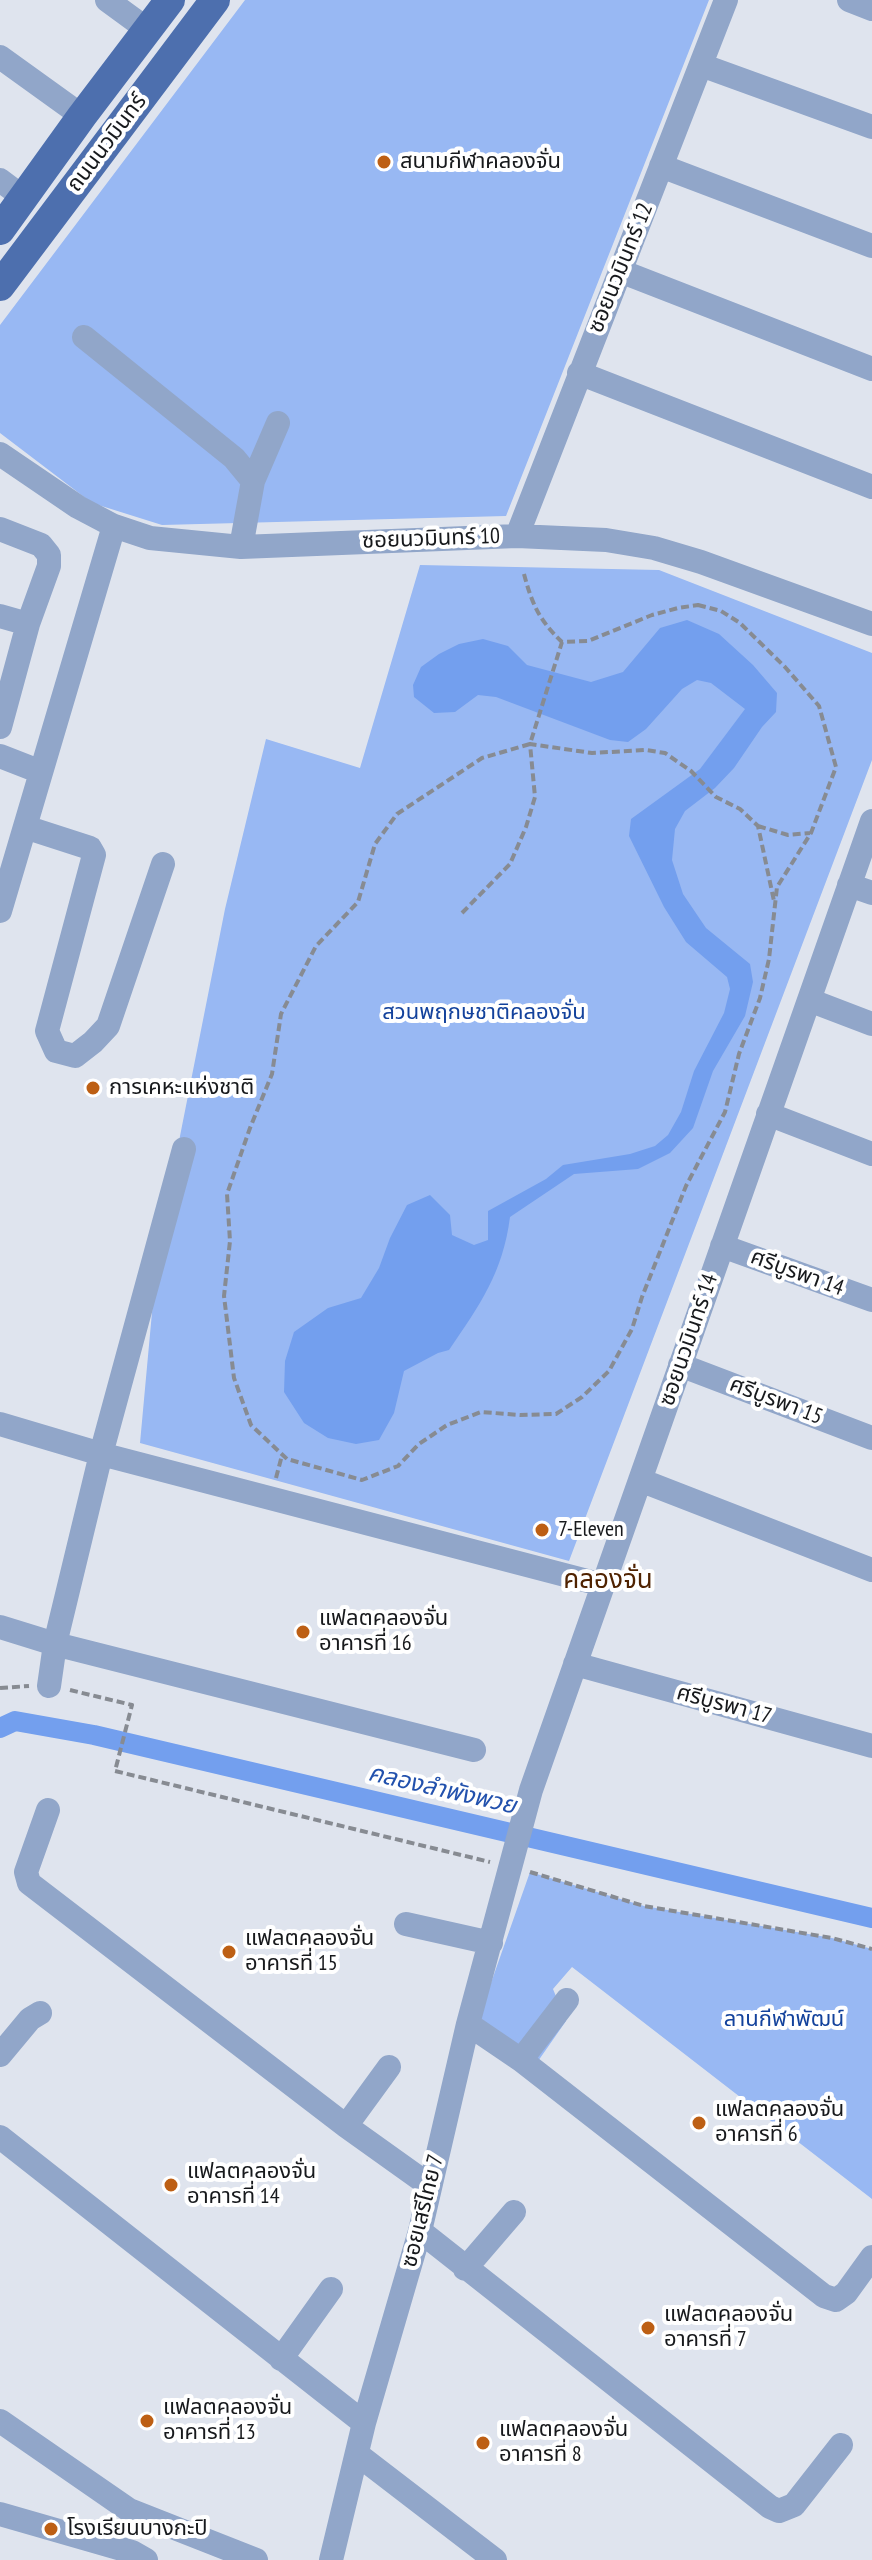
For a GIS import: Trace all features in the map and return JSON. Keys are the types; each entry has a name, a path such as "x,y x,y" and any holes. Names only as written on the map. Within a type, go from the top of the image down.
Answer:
{"main road":[{"name":"ถนนนวมินทร์","path":"0,230 12,189 82,116 170,0"},
{"name":"ถนนนวมินทร์","path":"0,286 215,0"}],"street":[{"path":"107,0 148,30"},
{"name":"ซอยนวมินทร์ 12","path":"517,536 726,0"},
{"path":"849,0 872,9"},
{"path":"0,57 82,116"},
{"path":"701,65 872,127"},
{"path":"661,166 872,246"},
{"path":"620,271 872,369"},
{"path":"84,337 234,458 253,481"},
{"path":"579,373 872,487"},
{"path":"241,547 253,481 278,423"},
{"name":"ซอยนวมินทร์ 10","path":"0,454 78,507 114,526 150,538 241,547 517,536 606,540 654,548 701,562 872,624"},
{"path":"0,911 114,526"},
{"path":"0,529 41,545 49,555 49,566 28,624 0,727"},
{"path":"0,616 28,624"},
{"path":"0,756 41,772"},
{"name":"ซอยนวมินทร์ 14","path":"511,1860 531,1790 809,1000 861,889 872,821"},
{"path":"25,827 90,848 94,855 47,1031 56,1051 75,1056 108,1026 163,864"},
{"path":"809,1000 872,1024"},
{"path":"768,1114 872,1154"},
{"path":"49,1686 55,1644 101,1454 184,1149"},
{"name":"ศรีบูรพา 14","path":"722,1246 872,1300"},
{"name":"ศรีบูรพา 15","path":"680,1365 872,1438"},
{"path":"0,1424 101,1454 603,1585"},
{"path":"640,1480 872,1570"},
{"path":"0,1627 55,1644 474,1750"},
{"name":"ศรีบูรพา 17","path":"575,1664 872,1746"},
{"path":"48,1810 26,1872 29,1883 346,2126 430,2186"},
{"name":"ซอยเสรีไทย 7","path":"331,2560 364,2423 420,2231 468,2024 511,1860"},
{"path":"406,1924 491,1943"},
{"path":"521,2060 567,2000"},
{"path":"0,2055 30,2019 40,2013"},
{"path":"468,2024 521,2060 824,2296 836,2300 846,2293 872,2257"},
{"path":"346,2126 389,2067"},
{"path":"0,2137 364,2423"},
{"path":"465,2269 514,2212"},
{"path":"420,2231 779,2511 794,2505 841,2445"},
{"path":"281,2359 331,2289"},
{"path":"0,2421 129,2510 256,2560"},
{"path":"357,2454 495,2560"},
{"path":"0,2514 132,2552 146,2560"}],"path":[{"path":"524,574 531,599 544,625 562,642 588,641 678,608 698,605 721,611 740,623 819,706 836,767 811,833 777,887 760,998 739,1054 725,1112 686,1186 632,1329 609,1371 582,1397 556,1414 481,1412 447,1425 419,1444 398,1466 362,1480 282,1455 251,1425 234,1378 224,1296 230,1241 227,1194 272,1074 281,1014 316,946 358,902 375,844 397,814 482,758 530,744 592,753 646,750 665,753 691,771 716,797 740,809 758,826 788,835 811,833"},
{"path":"462,913 510,864 526,827 535,797 530,744 562,642"},
{"path":"758,826 775,910"},
{"path":"276,1478 282,1455"},
{"path":"115,1771 132,1705"}],"green space":[{"name":"สนามกีฬาคลองจั่น","path":"245,0 709,0 506,516 162,525 92,503 0,433 0,325"},
{"name":"สวนพฤกษชาติคลองจั่น","path":"420,565 659,570 872,653 872,760 569,1561 140,1443 158,1247 225,909 266,739 360,768"},
{"name":"ลานกีฬาพัฒน์","path":"530,1872 644,1906 832,1938 872,1949 872,2199 572,1967 553,1989 566,2021 536,2064 479,2017"}],"shaded area":[{"path":"687,620 719,634 753,665 777,693 776,712 734,768 715,788 685,811 675,829 672,860 683,894 706,928 750,964 753,982 745,1016 713,1071 693,1128 670,1153 638,1169 574,1174 510,1217 502,1255 480,1303 449,1350 404,1371 394,1413 379,1440 356,1444 328,1438 304,1423 284,1392 285,1361 294,1332 328,1308 361,1298 379,1268 407,1205 430,1195 450,1215 452,1235 474,1245 488,1240 488,1211 546,1179 563,1165 630,1154 655,1146 668,1135 681,1112 694,1071 724,1013 730,989 727,977 686,942 664,907 629,836 631,819 700,769 745,709 711,683 697,680 682,689 646,729 628,742 610,740 496,697 478,695 455,712 434,713 414,697 413,685 421,667 439,654 459,644 483,639 508,646 527,665 591,682 623,672 660,628"}],"waterway":[{"name":"คลองลำพังพวย","path":"0,1728 15,1721 94,1735 872,1918"}],"place":[{"name":"สนามกีฬาคลองจั่น","path":"384,162"},
{"name":"การเคหะแห่งชาติ","path":"93,1088"},
{"name":"7-Eleven","path":"542,1530"},
{"name":"แฟลตคลองจั่น อาคารที่ 16","path":"303,1632"},
{"name":"แฟลตคลองจั่น อาคารที่ 15","path":"229,1952"},
{"name":"แฟลตคลองจั่น อาคารที่ 6","path":"699,2123"},
{"name":"แฟลตคลองจั่น อาคารที่ 14","path":"171,2185"},
{"name":"แฟลตคลองจั่น อาคารที่ 7","path":"648,2328"},
{"name":"แฟลตคลองจั่น อาคารที่ 13","path":"147,2421"},
{"name":"แฟลตคลองจั่น อาคารที่ 8","path":"483,2443"},
{"name":"โรงเรียนบางกะปิ","path":"51,2529"}],"district":[{"name":"คลองจั่น","path":"608,1581"}]}
